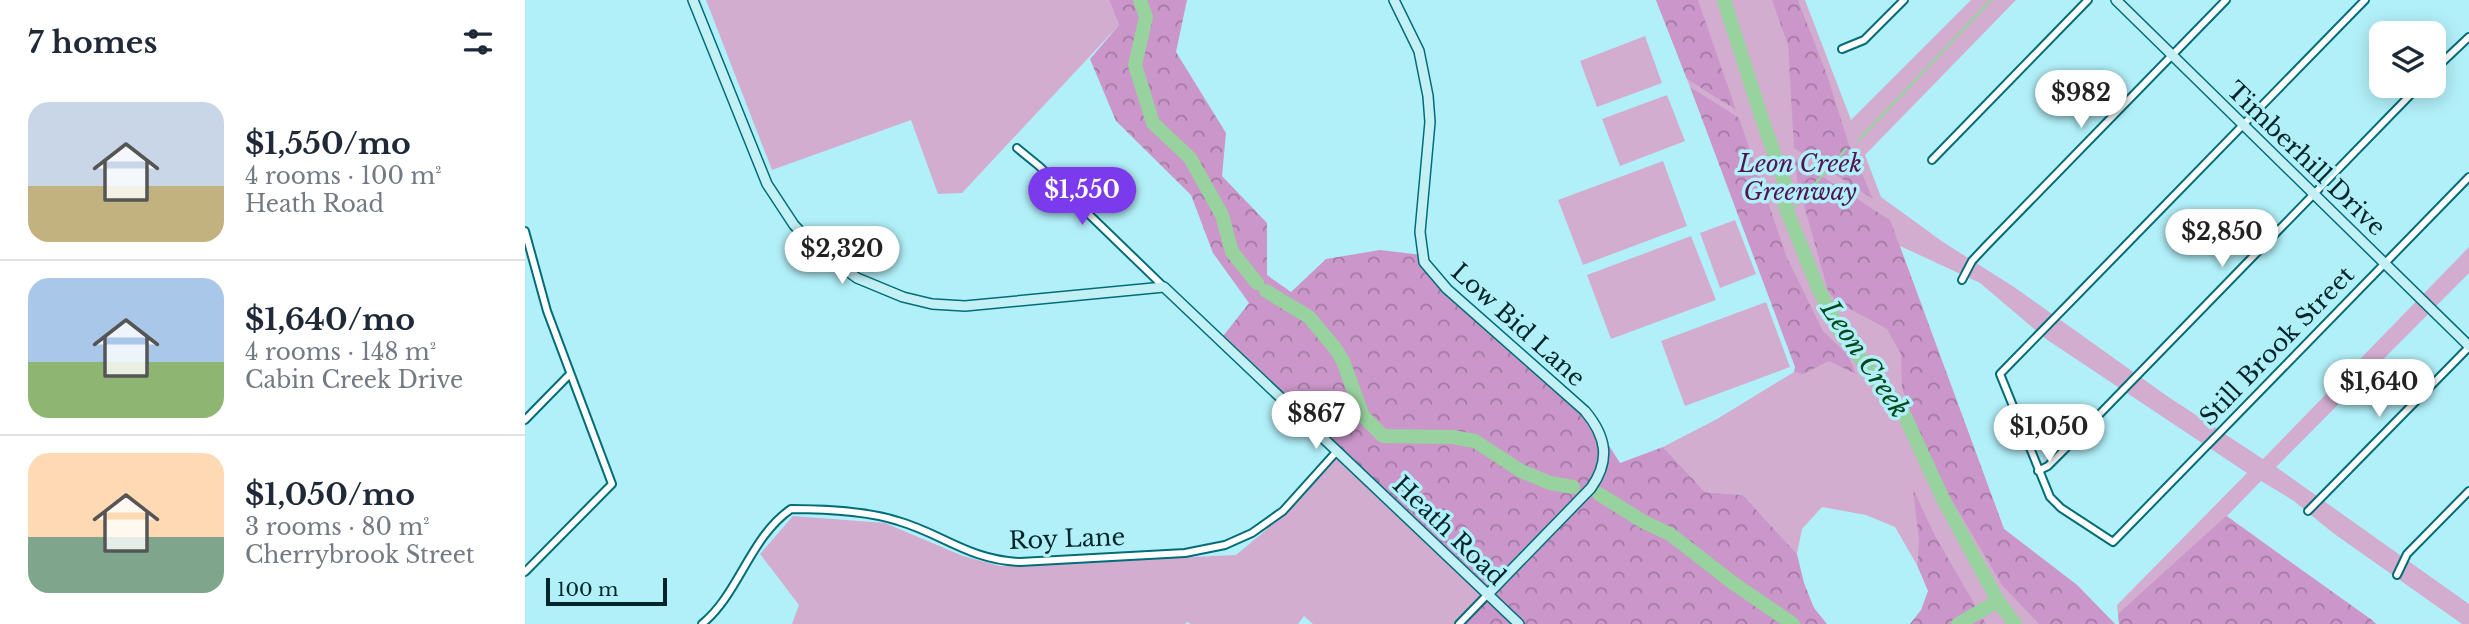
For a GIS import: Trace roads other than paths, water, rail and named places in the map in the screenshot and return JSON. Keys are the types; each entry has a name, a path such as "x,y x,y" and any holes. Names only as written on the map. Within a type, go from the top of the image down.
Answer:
{"street":[{"path":"693,0 767,184 794,225 817,248 857,278 932,304 965,306 1164,287"},
{"name":"Low Bid Lane","path":"1394,0 1419,51 1428,96 1430,122 1420,232 1424,262 1447,289 1585,411 1598,429 1605,446 1602,469 1591,488 1488,594"},
{"path":"1842,49 1864,40 1904,0"},
{"path":"1932,160 2088,0"},
{"name":"Timberhill Drive","path":"2116,0 2469,346"},
{"path":"1962,279 1972,261 1986,246 2226,0"},
{"path":"2365,0 2000,374 2038,471 2048,466 2068,446 2407,98"},
{"path":"2446,59 2469,37"},
{"name":"Heath Road","path":"1017,148 1519,624"},
{"name":"Still Brook Street","path":"2038,471 2045,488 2057,504 2113,542 2469,177"},
{"path":"525,231 529,262 612,484 525,572"},
{"path":"2308,511 2469,346"},
{"path":"525,420 570,374"},
{"name":"Roy Lane","path":"702,624 718,607 780,517 791,509 882,517 913,526 972,554 1000,561 1185,553 1225,545 1265,525 1296,498 1337,451"},
{"path":"2396,576 2407,554 2469,491"},
{"path":"1459,624 1488,594"}],"waterway":[{"path":"1140,0 1146,17 1135,65 1153,123 1190,158 1222,215 1232,252 1257,283"},
{"name":"Leon Creek","path":"1724,0 1785,184 1785,206 1818,288 1840,332 1904,414 1943,499 1998,601 2015,624"},
{"path":"1859,140 1991,0"},
{"path":"1788,214 1846,149"},
{"path":"1266,291 1309,317 1335,348 1343,361 1363,416 1383,436 1452,437 1475,441 1521,471 1550,483 1573,487"},
{"path":"1599,494 1644,522 1670,534 1733,583 1793,624"},
{"path":"1958,624 1998,601"}],"park label":[{"name":"Leon Creek Greenway","path":"1800,178"}]}
